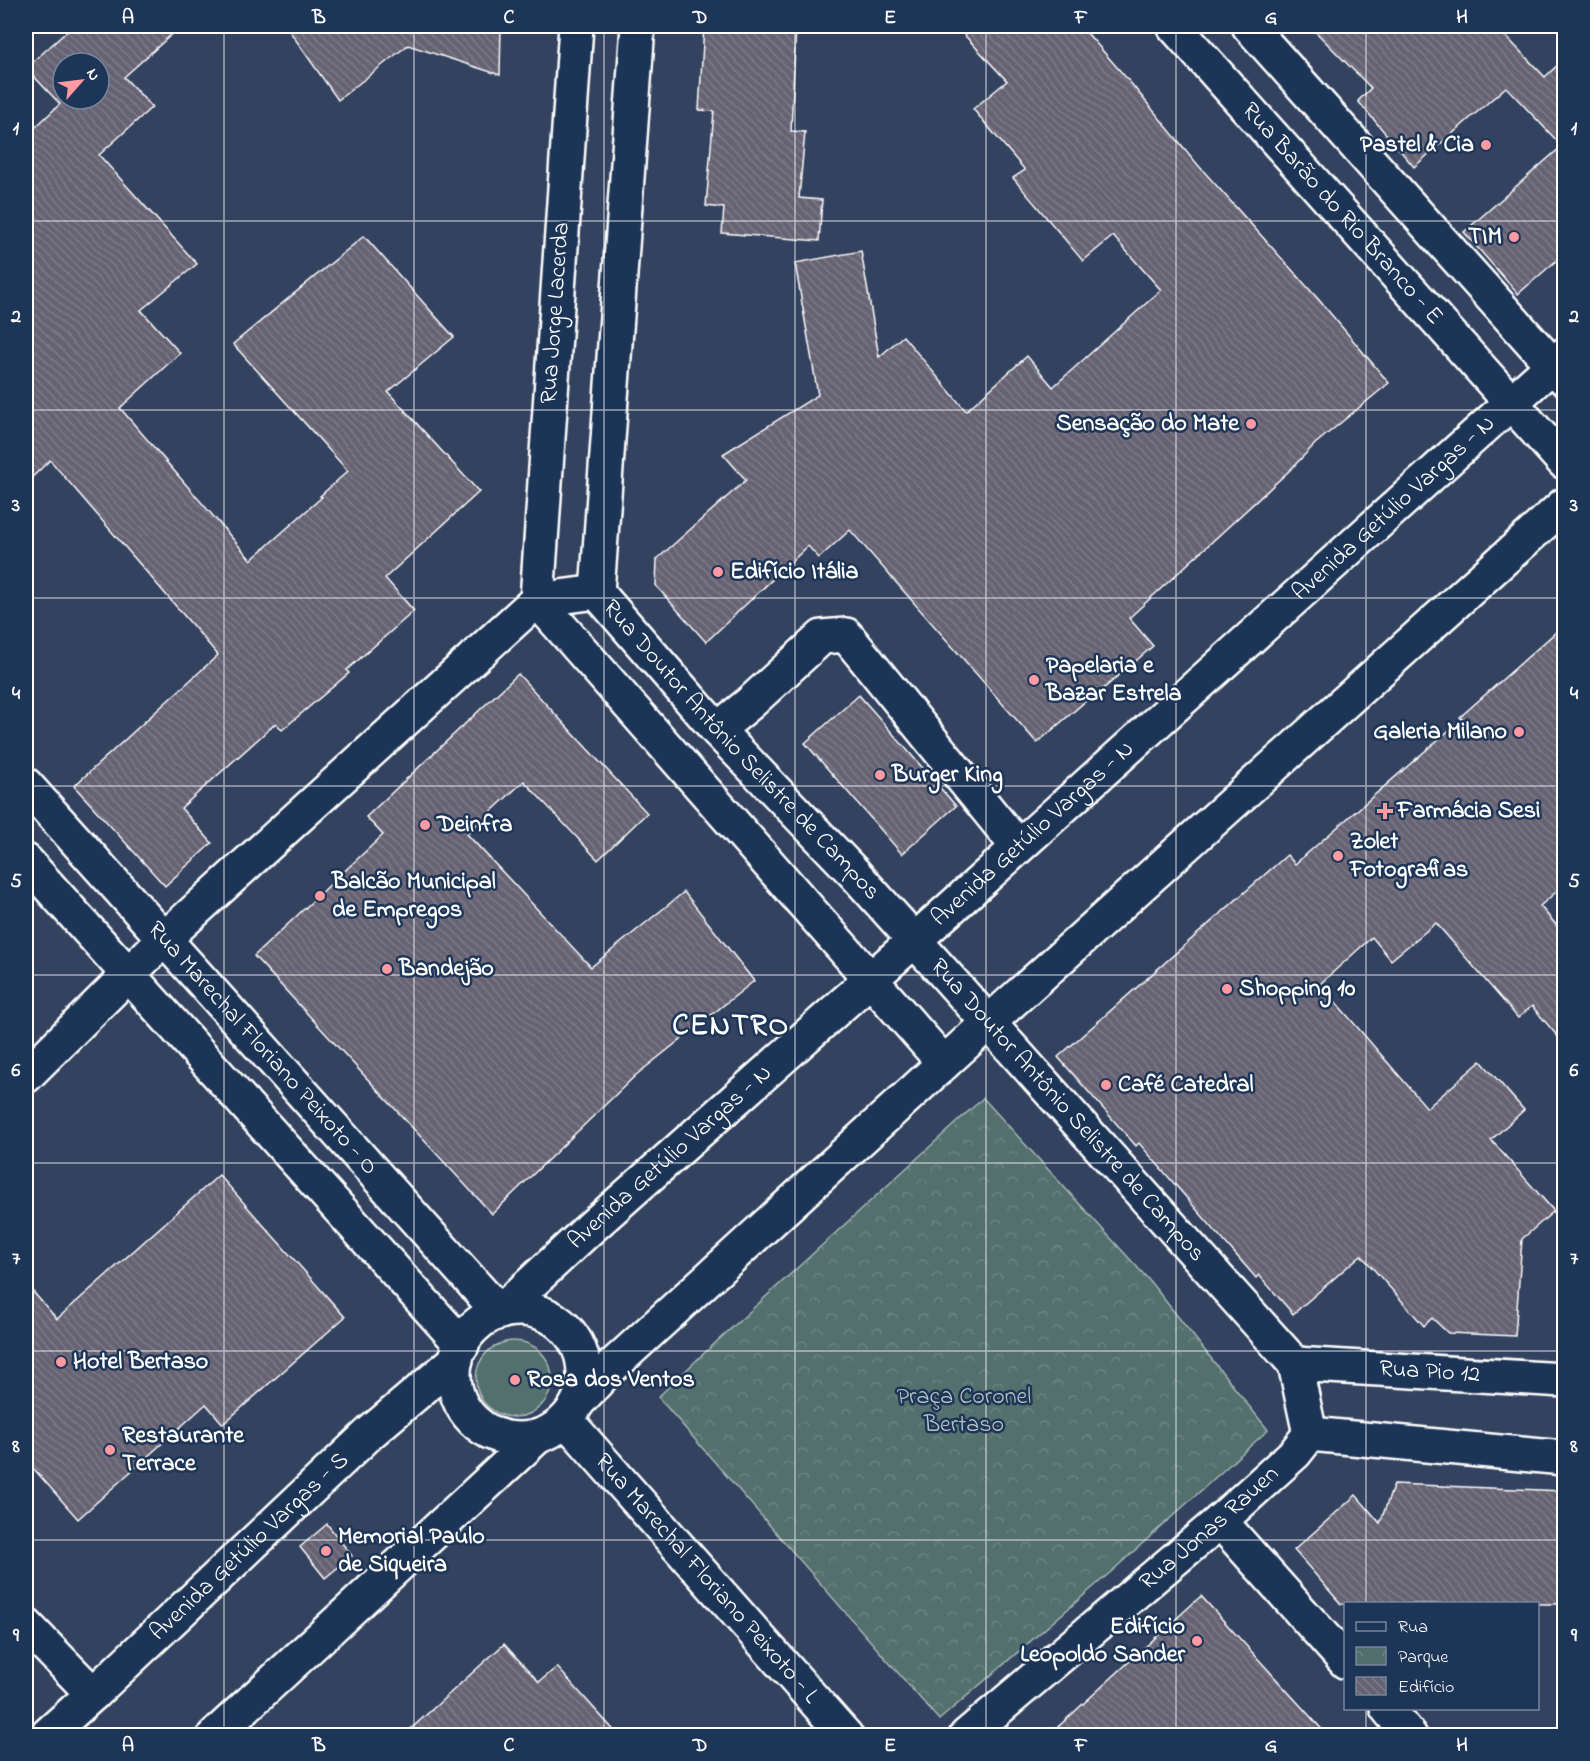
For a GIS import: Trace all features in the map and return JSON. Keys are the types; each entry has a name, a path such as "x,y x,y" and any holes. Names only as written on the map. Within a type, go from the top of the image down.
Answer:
{"street":[{"name":"Rua Jorge Lacerda","path":"537,600 576,26"},
{"path":"26,1076 164,939 537,600 597,592 638,26"},
{"name":"Rua Barão do Rio Branco - E","path":"1174,26 1564,462"},
{"path":"1249,26 1561,366"},
{"name":"Avenida Getúlio Vargas - N","path":"499,1312 1511,402 1561,366"},
{"path":"573,1411 584,1380 583,1359 574,1339 561,1323 542,1313 521,1309 499,1312 478,1323 459,1352 454,1376 457,1393 464,1408 474,1421 488,1432 504,1437 520,1439 537,1437 552,1431 573,1411 608,1370 988,1023 1564,505"},
{"name":"Rua Doutor Antônio Selistre de Campos","path":"597,592 717,730 855,874 1295,1364"},
{"path":"537,600 944,1063"},
{"path":"717,730 822,637 846,635 1018,847"},
{"name":"Rua Marechal Floriano Peixoto - O","path":"26,785 499,1312"},
{"name":"Rua Marechal Floriano Peixoto - O","path":"26,861 459,1352"},
{"name":"Avenida Getúlio Vargas - S","path":"46,1736 459,1352"},
{"path":"1295,1364 1310,1434 1564,1458"},
{"name":"Rua Pio 12","path":"1295,1364 1564,1380"},
{"name":"Rua Marechal Floriano Peixoto - L","path":"573,1411 846,1736"},
{"name":"Rua Jonas Rauen","path":"966,1736 1220,1521 1295,1453 1310,1434"},
{"path":"214,1736 537,1437"},
{"path":"1220,1521 1344,1660"},
{"path":"26,1625 93,1694"},
{"path":"1389,1710 1410,1736"}],"green space":[{"name":"Praça Coronel Bertaso","path":"983,1098 1148,1279 1268,1430 1112,1571 939,1720 658,1397"},
{"path":"507,1341 521,1341 535,1347 546,1358 552,1372 549,1394 541,1406 521,1417 507,1417 493,1411 482,1400 476,1386 476,1372 482,1358 493,1347"}],"building":[{"path":"73,26 181,26 124,77 152,107 99,155 197,264 141,310 180,353 120,408 251,560 348,471 233,344 364,236 454,337 388,392 479,492 385,578 414,611 347,670 349,673 282,730 276,723 181,808 212,843 165,886 74,786 218,655 50,460 26,483 26,136 53,111 111,111 111,51 51,51 51,94 26,68"},
{"path":"286,26 501,26 500,75 408,45 338,100"},
{"path":"704,26 796,26 791,131 805,132 799,198 822,200 819,241 722,233 724,208 706,206 714,111 699,110"},
{"path":"956,26 1081,26 1198,165 1319,300 1389,383 1315,444 1290,470 1129,618 1153,646 1037,743 850,530 819,558 808,546 706,642 656,586 657,559 746,480 723,454 818,395 795,263 861,251 879,357 903,336 966,411 1027,356 1053,387 1161,290 1113,236 1083,261 1013,178 1025,170 973,109 1007,81"},
{"path":"1310,26 1496,26 1545,77 1564,59 1564,254 1518,294 1464,232 1562,146 1506,87 1414,167 1358,101 1371,88"},
{"path":"1564,625 1564,885 1540,906 1564,934 1564,1044 1532,1006 1518,1018 1436,923 1391,960 1372,937 1320,984 1427,1108 1481,1061 1524,1110 1491,1140 1554,1211 1522,1239 1515,1336 1448,1333 1432,1318 1424,1326 1361,1255 1293,1314 1259,1275 1256,1278 1139,1143 1136,1146 1058,1057 1287,855 1295,864 1462,719 1460,717"},
{"path":"518,674 647,813 598,860 524,781 467,834 591,967 684,892 754,981 636,1075 492,1214 254,956 383,835 366,817"},
{"name":"Burger King","path":"859,695 956,806 902,854 805,743"},
{"path":"219,1175 345,1317 223,1424 206,1404 78,1519 26,1460 26,1284 57,1319"},
{"path":"1394,1484 1564,1491 1564,1604 1344,1602 1341,1604 1294,1550 1356,1495 1380,1523"},
{"name":"Memorial Paulo de Siqueira","path":"327,1524 352,1556 325,1578 300,1547"},
{"name":"Edifício Leopoldo Sander","path":"1201,1596 1328,1736 1048,1736"},
{"path":"504,1644 539,1682 557,1667 619,1736 403,1736"}],"place":[{"name":"Pastel & Cia","path":"1486,145"},
{"name":"TIM","path":"1514,237"},
{"name":"Sensação do Mate","path":"1251,424"},
{"name":"Edifício Itália","path":"718,572"},
{"name":"Papelaria e Bazar Estrela","path":"1034,680"},
{"name":"Galeria Milano","path":"1519,732"},
{"name":"Burger King","path":"880,775"},
{"name":"Farmácia Sesi","path":"1385,811"},
{"name":"Deinfra","path":"425,825"},
{"name":"Zolet Fotografias","path":"1338,856"},
{"name":"Balcão Municipal de Empregos","path":"320,896"},
{"name":"Bandejão","path":"387,969"},
{"name":"Shopping 10","path":"1227,989"},
{"name":"Café Catedral","path":"1106,1085"},
{"name":"Hotel Bertaso","path":"61,1362"},
{"name":"Rosa dos Ventos","path":"515,1380"},
{"name":"Restaurante Terrace","path":"110,1450"},
{"name":"Memorial Paulo de Siqueira","path":"326,1551"},
{"name":"Edifício Leopoldo Sander","path":"1197,1641"}],"district":[{"name":"CENTRO","path":"731,1027"}]}
